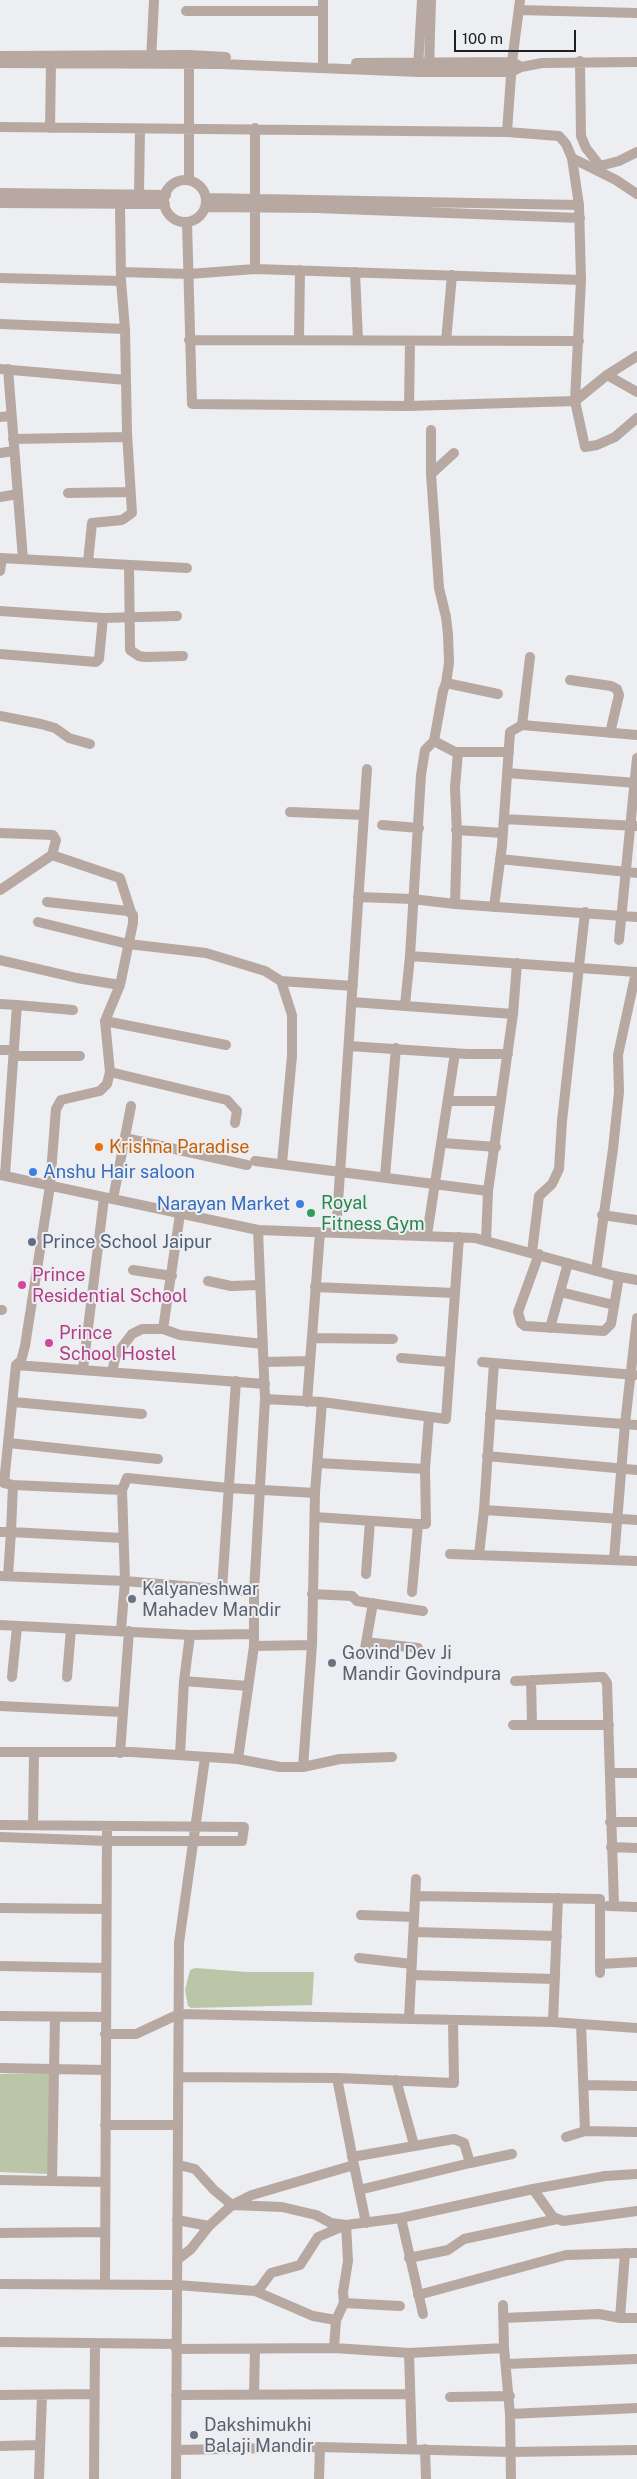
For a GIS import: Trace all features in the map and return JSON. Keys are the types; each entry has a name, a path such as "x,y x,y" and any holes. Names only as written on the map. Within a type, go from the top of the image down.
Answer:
{"street":[{"path":"151,59 154,0"},
{"path":"422,0 424,67"},
{"path":"424,67 431,0"},
{"path":"186,11 323,5 323,65"},
{"path":"507,132 520,5 637,13"},
{"path":"0,56 189,59 424,67 515,67 580,61 637,62"},
{"path":"0,63 151,59"},
{"path":"189,59 189,180"},
{"path":"580,61 582,136 596,167"},
{"path":"50,128 51,63"},
{"path":"0,127 188,130 255,128 507,132 559,136 566,144 572,158 579,205 581,280 576,401 585,447 597,445 615,437 637,418"},
{"path":"255,128 255,269"},
{"path":"139,195 140,129"},
{"path":"596,167 637,152"},
{"path":"572,158 596,167 637,194"},
{"path":"189,180 200,187 206,202 198,217 187,222 172,217 165,200 174,183 189,180"},
{"path":"0,193 139,195 165,200"},
{"path":"0,203 120,204 165,200"},
{"path":"206,202 579,205"},
{"path":"256,203 580,218"},
{"path":"88,562 92,522 126,519 132,513 127,437 120,204"},
{"path":"187,222 192,404 409,406 576,401 607,375 637,356"},
{"path":"0,278 121,277 255,269 581,280"},
{"path":"299,339 300,270"},
{"path":"355,272 358,340"},
{"path":"446,341 452,275"},
{"path":"0,324 125,329"},
{"path":"189,340 579,341"},
{"path":"409,406 410,341"},
{"path":"23,559 12,416 4,369 126,380"},
{"path":"607,375 637,392"},
{"path":"0,417 12,416"},
{"path":"405,1005 424,756 428,745 434,741 449,663 447,626 439,588 431,474 431,430"},
{"path":"13,439 127,437"},
{"path":"0,453 14,451"},
{"path":"431,474 454,453"},
{"path":"68,493 130,492"},
{"path":"0,497 18,494"},
{"path":"0,571 1,558 187,568"},
{"path":"128,565 130,617 128,642 134,653 145,656 183,656"},
{"path":"0,611 103,618 176,616"},
{"path":"0,654 96,662 99,659 103,618"},
{"path":"522,725 530,657"},
{"path":"570,680 611,686 617,689 620,695 610,733"},
{"path":"446,683 498,694"},
{"path":"0,716 55,728 70,738 90,744"},
{"path":"494,907 503,833 510,732 522,725 637,735"},
{"path":"434,741 458,752 509,752"},
{"path":"455,904 456,830 454,788 458,752"},
{"path":"620,940 626,872 634,826 637,758"},
{"path":"336,1233 367,769"},
{"path":"507,774 635,782"},
{"path":"290,812 364,815"},
{"path":"504,819 634,826"},
{"path":"382,825 419,828"},
{"path":"456,830 503,833"},
{"path":"0,833 53,835 56,840 52,855 0,890"},
{"path":"52,855 120,878 133,923 120,985 105,1021 110,1072 106,1084 100,1091 61,1100 58,1105 50,1186 26,1346 22,1361 16,1366 10,1443 4,1483 122,1490"},
{"path":"500,859 637,873"},
{"path":"358,897 412,899 455,904 637,917"},
{"path":"47,902 131,912"},
{"path":"585,912 562,1121 559,1169 552,1184 539,1196 535,1253 519,1308 519,1319 525,1326 604,1331 611,1324 619,1277"},
{"path":"38,922 128,944 206,953 265,971 281,981 353,986"},
{"path":"410,956 636,972 618,1055 619,1092 596,1271"},
{"path":"0,960 77,978 120,985"},
{"path":"486,1240 488,1190 496,1146 508,1054 517,963"},
{"path":"281,981 292,1015 292,1056 282,1163"},
{"path":"352,1002 513,1014"},
{"path":"0,1004 73,1010"},
{"path":"17,1005 3,1175 258,1230 427,1234 486,1240 596,1271 637,1280"},
{"path":"105,1021 226,1045"},
{"path":"349,1046 455,1053 508,1054"},
{"path":"385,1176 396,1048"},
{"path":"0,1050 14,1053 80,1056"},
{"path":"427,1234 443,1143 455,1053"},
{"path":"110,1072 227,1100 237,1111 235,1123"},
{"path":"448,1101 501,1101"},
{"path":"83,1370 109,1199 125,1138 131,1106"},
{"path":"125,1138 251,1163 282,1163 488,1190"},
{"path":"443,1143 496,1146"},
{"path":"163,1329 180,1214"},
{"path":"602,1215 637,1220"},
{"path":"238,1759 254,1646 254,1592 265,1399 258,1230"},
{"path":"308,1402 309,1361 320,1232"},
{"path":"265,1399 322,1402 446,1419 459,1237"},
{"path":"550,1328 568,1262"},
{"path":"133,1270 172,1276"},
{"path":"208,1281 231,1286 259,1285"},
{"path":"315,1286 455,1293"},
{"path":"560,1292 614,1305"},
{"path":"614,1559 625,1424 634,1375 637,1318"},
{"path":"112,1372 116,1355 132,1334 142,1329 163,1329 180,1335 263,1344"},
{"path":"312,1338 393,1339"},
{"path":"401,1358 449,1362"},
{"path":"264,1362 309,1361"},
{"path":"482,1362 634,1375"},
{"path":"479,1555 494,1363"},
{"path":"16,1366 265,1384"},
{"path":"222,1589 236,1381"},
{"path":"14,1402 142,1414"},
{"path":"303,1767 312,1645 315,1493 322,1402"},
{"path":"490,1414 637,1425"},
{"path":"315,1517 426,1524 425,1469 429,1417"},
{"path":"10,1443 158,1459"},
{"path":"487,1456 637,1470"},
{"path":"318,1463 425,1469"},
{"path":"120,1753 125,1631 125,1581 122,1538 122,1490 124,1481 131,1477 260,1491 315,1493"},
{"path":"13,1485 11,1532 4,1576 125,1581 254,1592"},
{"path":"484,1510 637,1520"},
{"path":"366,1574 370,1521"},
{"path":"412,1592 418,1524"},
{"path":"0,1532 122,1538"},
{"path":"450,1554 637,1561"},
{"path":"312,1594 352,1596 357,1601 422,1611"},
{"path":"364,1654 373,1603"},
{"path":"0,1625 190,1635 253,1634"},
{"path":"12,1677 17,1627"},
{"path":"67,1677 71,1629"},
{"path":"180,1756 184,1682 190,1635"},
{"path":"366,1642 418,1648"},
{"path":"254,1646 312,1645"},
{"path":"515,1681 603,1677 607,1683 614,1905"},
{"path":"531,1680 532,1725"},
{"path":"184,1682 248,1686"},
{"path":"0,1706 122,1712"},
{"path":"513,1725 609,1725"},
{"path":"0,1752 120,1753 238,1759 280,1767 303,1767 340,1759 392,1757"},
{"path":"33,1825 34,1752"},
{"path":"176,2479 179,1943 205,1758"},
{"path":"610,1773 637,1773"},
{"path":"610,1822 637,1822"},
{"path":"0,1824 196,1828 244,1827 242,1841 108,1841 0,1838"},
{"path":"105,2284 105,2034 108,1826"},
{"path":"611,1848 637,1848"},
{"path":"409,2019 416,1879"},
{"path":"415,1896 600,1899 600,1968 637,1962"},
{"path":"553,2022 558,1898"},
{"path":"600,1906 637,1907"},
{"path":"0,1908 106,1909"},
{"path":"361,1915 414,1917"},
{"path":"414,1932 557,1936"},
{"path":"359,1958 412,1964"},
{"path":"0,1966 106,1968"},
{"path":"411,1975 555,1979"},
{"path":"105,2034 136,2034 179,2014 553,2022 637,2028"},
{"path":"0,2016 106,2017"},
{"path":"52,2181 55,2017"},
{"path":"178,2077 337,2078 454,2083 453,2020"},
{"path":"581,2024 585,2085 585,2131"},
{"path":"0,2068 105,2070"},
{"path":"337,2078 366,2223"},
{"path":"396,2080 414,2145"},
{"path":"585,2085 637,2086"},
{"path":"105,2125 178,2125"},
{"path":"566,2137 585,2131 637,2132"},
{"path":"177,2260 191,2250 209,2226 232,2205 252,2195 353,2161 414,2145 460,2140 467,2148 470,2163"},
{"path":"359,2190 512,2154"},
{"path":"179,2165 195,2169 214,2190 232,2205 282,2207 316,2215 331,2223 346,2225 401,2218 533,2189 605,2176 637,2174"},
{"path":"0,2180 105,2182"},
{"path":"533,2189 550,2214 557,2219"},
{"path":"410,2258 448,2250 464,2239 557,2219 571,2221 637,2211"},
{"path":"401,2218 423,2314"},
{"path":"177,2220 209,2226"},
{"path":"254,2291 260,2288 271,2273 300,2265 318,2237 346,2225"},
{"path":"334,2348 336,2320 344,2303 343,2292 348,2261 346,2225"},
{"path":"0,2233 105,2232"},
{"path":"620,2318 625,2253"},
{"path":"418,2295 566,2255 637,2253"},
{"path":"0,2284 176,2285 254,2291 313,2316 336,2320"},
{"path":"344,2303 400,2306"},
{"path":"503,2305 504,2348 510,2396 511,2479"},
{"path":"503,2318 599,2314 620,2318 637,2318"},
{"path":"0,2342 94,2343 255,2349 334,2348 409,2353 504,2348"},
{"path":"94,2343 94,2479"},
{"path":"254,2394 255,2349"},
{"path":"409,2353 412,2448"},
{"path":"506,2364 637,2359"},
{"path":"0,2395 94,2394"},
{"path":"176,2395 409,2394"},
{"path":"39,2479 42,2395"},
{"path":"450,2397 510,2396"},
{"path":"510,2414 637,2408"},
{"path":"0,2446 40,2445"},
{"path":"176,2450 320,2447 510,2452 637,2450"},
{"path":"319,2479 320,2447"},
{"path":"425,2449 426,2479"}],"green space":[{"path":"195,1968 247,1972 314,1972 312,2005 191,2008 188,2006 185,1990 190,1970"},
{"path":"50,2073 48,2174 0,2172 0,2074"}],"place":[{"name":"Krishna Paradise","path":"99,1147"},
{"name":"Anshu Hair saloon","path":"33,1172"},
{"name":"Narayan Market","path":"300,1204"},
{"name":"Royal Fitness Gym","path":"311,1213"},
{"name":"Prince School Jaipur","path":"32,1242"},
{"name":"Prince Residential School","path":"22,1285"},
{"name":"Prince School Hostel","path":"49,1343"},
{"name":"Kalyaneshwar Mahadev Mandir","path":"132,1599"},
{"name":"Govind Dev Ji Mandir Govindpura","path":"332,1663"},
{"name":"Dakshimukhi Balaji Mandir","path":"194,2435"}]}
